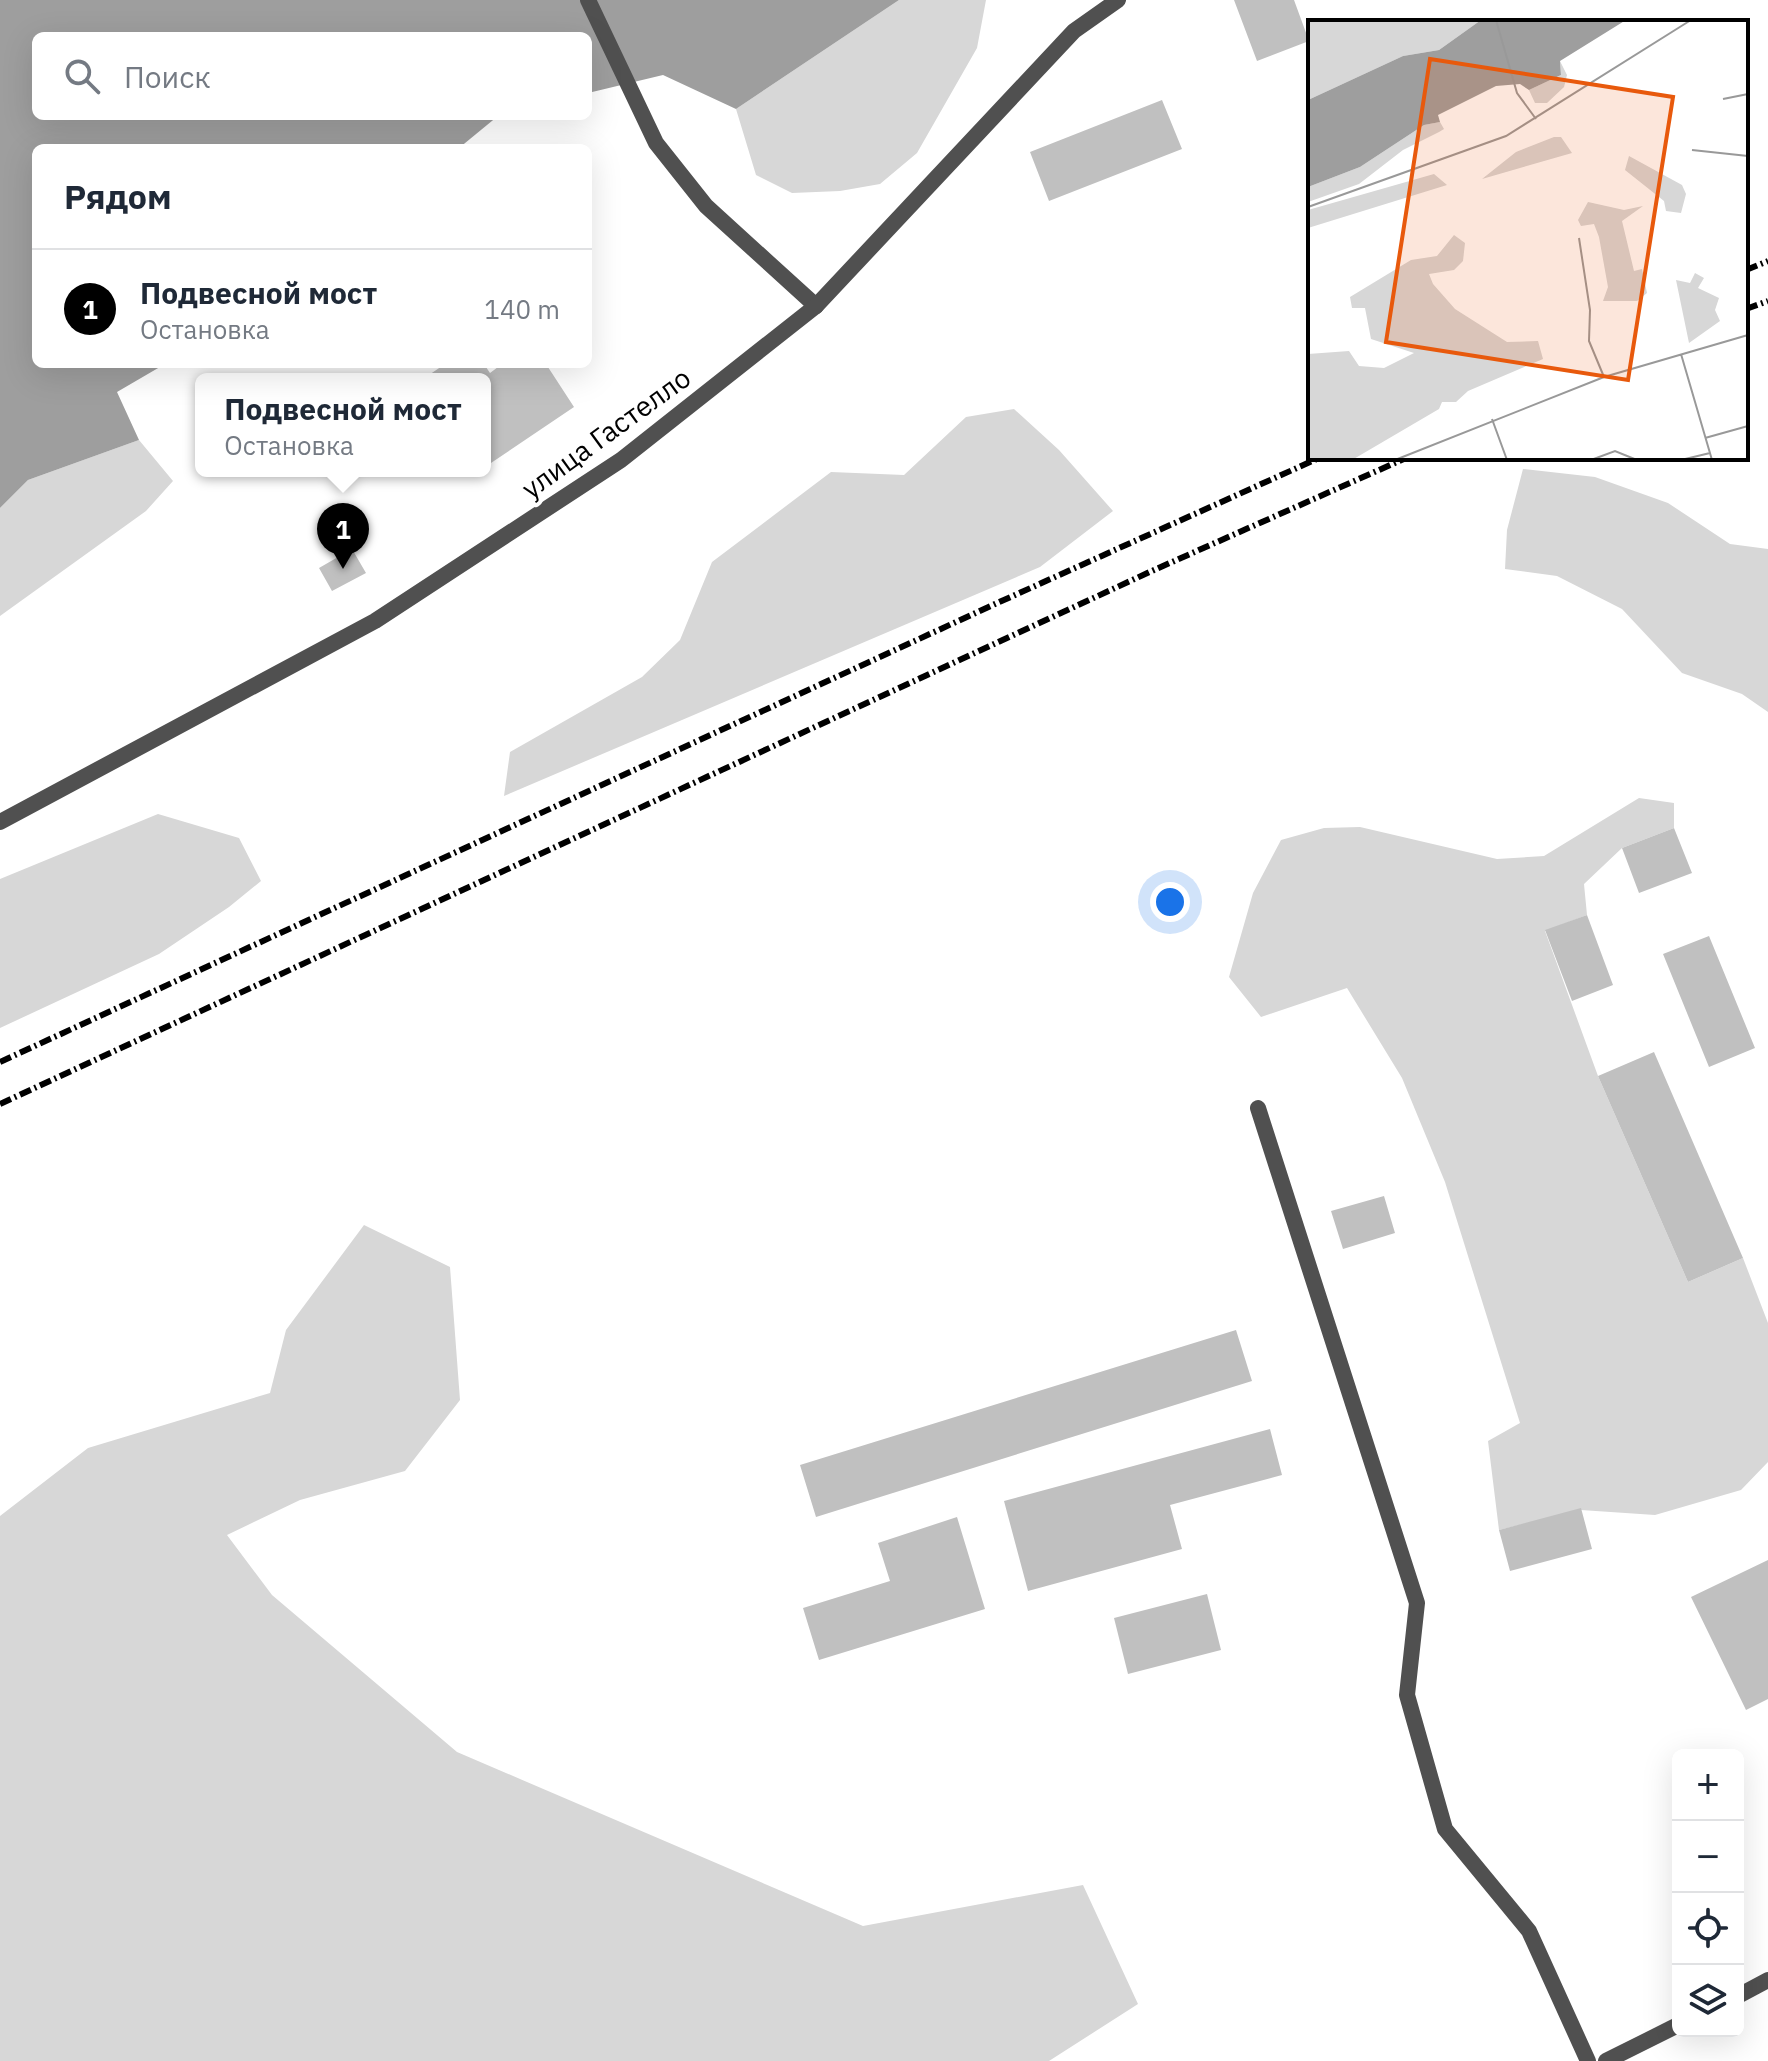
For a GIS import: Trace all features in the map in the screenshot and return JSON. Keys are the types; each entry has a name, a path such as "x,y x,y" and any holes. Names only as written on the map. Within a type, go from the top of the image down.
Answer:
{"street":[{"path":"588,0 656,143 706,206 816,306"},
{"name":"улица Гастелло","path":"0,822 375,621 621,460 816,306 1074,31 1118,0"},
{"path":"1258,1108 1417,1603 1407,1695 1445,1829 1529,1931 1588,2061"},
{"path":"1744,1993 1768,1980"},
{"path":"1606,2061 1672,2028"}],"shaded area":[{"path":"0,0 899,0 736,109 663,75 592,92 592,32 32,32 32,120 493,120 464,144 32,144 32,368 158,368 117,392 139,440 28,480 0,508"},
{"path":"899,0 986,0 977,48 917,153 880,184 840,191 792,193 756,175 736,109"},
{"path":"1014,409 1059,450 1113,511 1040,567 504,796 510,752 642,677 680,640 712,562 831,472 904,475 966,417"},
{"path":"139,440 173,481 146,511 0,616 0,508 28,480"},
{"path":"1523,469 1595,477 1668,503 1730,544 1768,549 1768,712 1742,694 1682,673 1622,609 1557,576 1505,569 1507,530"},
{"path":"1639,798 1674,803 1674,828 1622,848 1584,884 1587,915 1545,931 1598,1076 1688,1282 1743,1258 1768,1323 1768,1462 1741,1490 1655,1515 1581,1510 1499,1530 1488,1441 1520,1423 1445,1182 1402,1078 1347,988 1261,1017 1229,977 1253,893 1281,840 1324,828 1360,827 1497,859 1544,856"},
{"path":"158,814 239,838 261,881 229,907 159,954 0,1028 0,879"},
{"path":"364,1225 450,1267 460,1400 405,1471 300,1500 227,1535 272,1595 457,1752 863,1926 1083,1885 1138,2004 1049,2061 0,2061 0,1516 88,1448 270,1393 286,1330"}],"building":[{"path":"1234,0 1294,0 1308,41 1257,61"},
{"path":"1162,100 1182,149 1049,201 1030,152"},
{"path":"439,368 487,368 490,373 432,373"},
{"path":"497,368 549,368 574,407 491,463 490,373"},
{"path":"352,549 366,573 332,591 319,568"},
{"path":"1674,828 1692,873 1639,893 1622,848"},
{"path":"1587,915 1613,985 1572,1001 1545,930"},
{"path":"1709,936 1755,1048 1709,1067 1663,954"},
{"path":"1654,1052 1743,1258 1688,1282 1598,1076"},
{"path":"1384,1196 1395,1233 1343,1249 1331,1211"},
{"path":"1236,1330 1252,1381 816,1517 800,1465"},
{"path":"1270,1429 1282,1475 1170,1505 1182,1549 1028,1591 1004,1501"},
{"path":"1581,1508 1592,1549 1510,1571 1499,1530"},
{"path":"957,1517 985,1609 819,1660 803,1608 890,1581 878,1543"},
{"path":"1768,1560 1768,1699 1746,1710 1691,1597"},
{"path":"1207,1594 1221,1650 1128,1674 1114,1618"}],"railway":[{"path":"1748,269 1768,261"},
{"path":"1748,308 1768,301"},
{"path":"0,1062 1315,460"},
{"path":"0,1104 1154,570 1402,460"}],"place":[{"name":"Подвесной мост","path":"343,569"}]}
